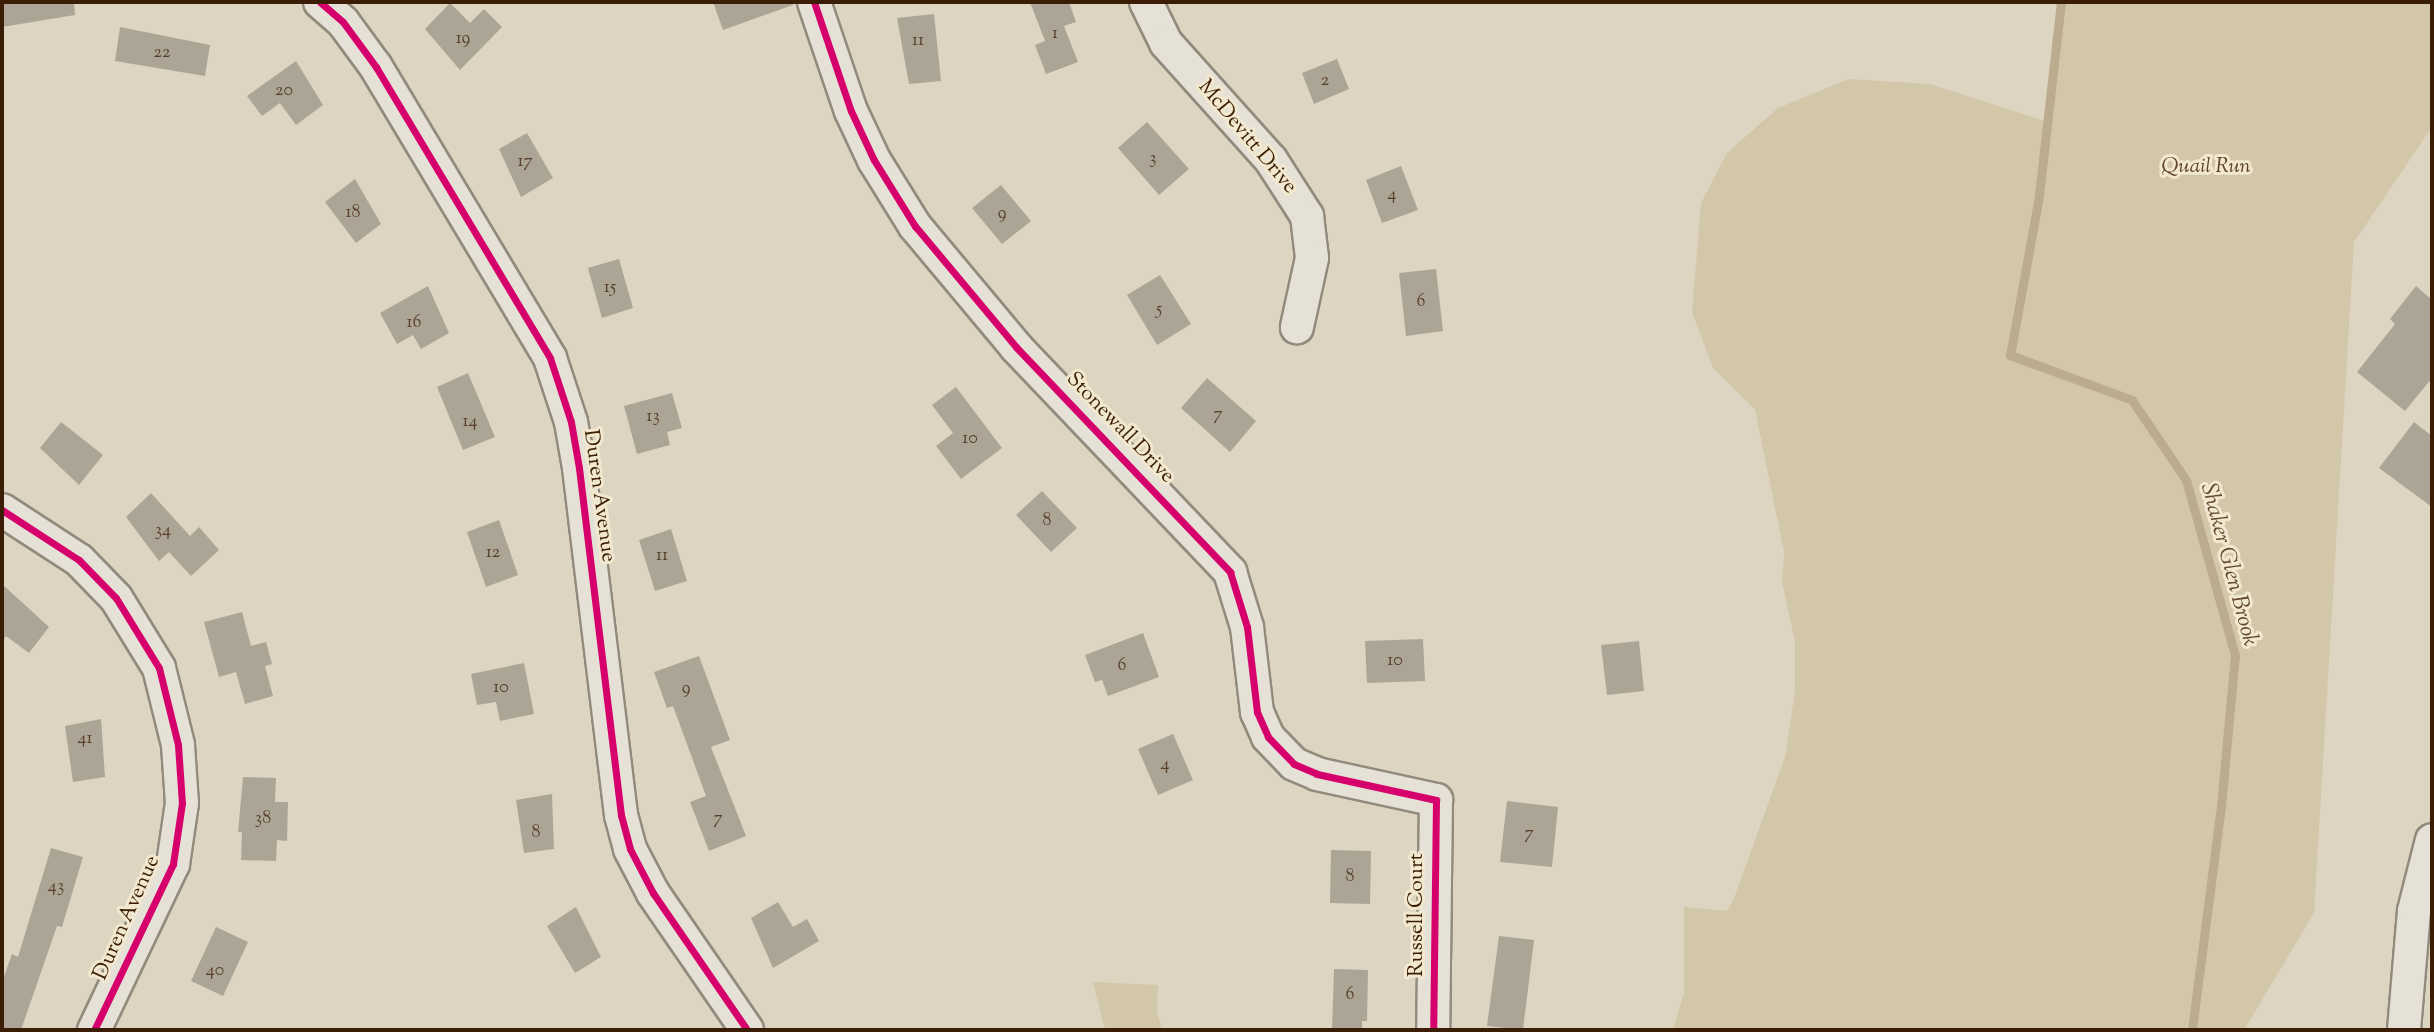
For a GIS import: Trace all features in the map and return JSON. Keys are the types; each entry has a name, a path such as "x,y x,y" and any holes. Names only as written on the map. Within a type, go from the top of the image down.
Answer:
{"street":[{"name":"Duren Avenue","path":"320,2 343,22 376,67 550,358 571,422 579,468 621,815 630,849 653,893 747,1030"},
{"name":"Stonewall Drive","path":"814,2 851,111 874,160 915,226 1016,347 1230,572 1247,626 1256,712 1268,737 1294,764 1317,774 1436,800"},
{"name":"McDevitt Drive","path":"1146,2 1166,43 1271,160 1307,216 1312,258 1297,327"},
{"name":"Duren Avenue","path":"2,510 79,560 117,598 159,668 178,745 182,803 173,864 94,1030"},
{"name":"Russell Court","path":"1433,1030 1436,800"},
{"path":"2404,1030 2414,911 2432,840"}],"green space":[{"name":"Quail Run","path":"2061,2 2432,2 2432,127 2354,242 2314,913 2244,1030 1673,1030 1684,993 1684,907 1727,911 1733,901 1785,757 1795,691 1795,642 1782,582 1784,552 1755,409 1713,368 1692,312 1701,203 1727,153 1778,108 1849,79 1930,84 2045,121"},
{"path":"1093,982 1158,985 1157,1012 1162,1030 1105,1030"}],"building":[{"path":"2,2 74,2 75,15 2,27"},
{"path":"713,2 792,2 793,5 723,30"},
{"path":"1030,2 1069,2 1076,22 1064,26 1078,62 1046,74 1035,45 1045,41"},
{"path":"450,3 470,23 484,9 502,27 460,70 425,29"},
{"path":"934,14 941,81 909,84 897,18"},
{"path":"120,27 210,45 205,76 115,61"},
{"path":"1337,59 1349,89 1314,104 1302,73"},
{"path":"296,61 323,105 296,125 280,103 262,116 247,96"},
{"path":"1147,122 1189,169 1159,195 1118,148"},
{"path":"527,133 553,178 521,197 499,149"},
{"path":"1401,166 1418,210 1382,223 1366,180"},
{"path":"355,179 381,224 356,243 325,202"},
{"path":"1001,185 1031,221 1002,244 972,208"},
{"path":"619,259 633,308 602,318 588,268"},
{"path":"1436,269 1443,331 1406,336 1399,273"},
{"path":"1160,275 1191,324 1157,345 1127,295"},
{"path":"428,286 449,333 421,349 413,335 397,344 380,313"},
{"path":"2416,286 2432,300 2432,378 2405,411 2357,372 2395,324 2390,319"},
{"path":"468,373 495,437 463,450 437,387"},
{"path":"1207,378 1256,421 1230,452 1181,408"},
{"path":"956,387 1002,448 961,479 936,446 953,433 932,405"},
{"path":"672,393 682,428 667,432 670,445 637,454 624,406"},
{"path":"61,422 103,455 79,485 40,448"},
{"path":"2414,422 2432,436 2432,507 2379,468"},
{"path":"1042,491 1077,528 1051,552 1016,515"},
{"path":"151,493 190,536 199,527 219,550 191,576 169,552 159,561 126,517"},
{"path":"499,520 518,575 486,587 467,532"},
{"path":"671,529 687,581 655,591 639,540"},
{"path":"2,584 49,627 29,653 6,636 2,642"},
{"path":"242,612 251,646 266,642 272,664 265,666 273,696 245,704 236,672 219,677 204,622"},
{"path":"1143,633 1159,677 1108,696 1102,680 1095,682 1085,655"},
{"path":"1423,639 1425,681 1367,683 1365,641"},
{"path":"1639,641 1644,691 1607,695 1601,645"},
{"path":"699,656 730,740 711,747 746,836 709,851 690,802 706,796 673,706 667,708 654,672"},
{"path":"524,663 534,714 500,721 496,702 477,705 471,674"},
{"path":"101,719 105,777 73,782 65,726"},
{"path":"1173,734 1193,780 1158,795 1138,749"},
{"path":"243,777 276,778 275,802 288,802 287,841 277,840 276,861 241,860 242,832 238,832"},
{"path":"552,794 554,849 524,853 516,800"},
{"path":"1507,801 1558,807 1552,867 1500,862"},
{"path":"51,848 83,857 62,927 57,926 21,1030 2,1030 2,982 12,954 18,957"},
{"path":"1331,850 1371,851 1370,904 1330,903"},
{"path":"778,902 793,927 807,919 819,941 773,968 751,918"},
{"path":"576,907 601,957 575,973 547,926"},
{"path":"216,927 248,942 223,996 191,981"},
{"path":"1499,936 1534,940 1523,1030 1487,1026"},
{"path":"1334,969 1368,970 1367,1021 1362,1021 1362,1030 1332,1030"}],"waterway":[{"name":"Shaker Glen Brook","path":"2061,2 2039,196 2010,355 2132,400 2186,480 2235,655 2221,806 2192,1030"}],"cycle path":[{"path":"320,2 343,22 376,67 550,358 571,422 579,468 621,815 630,849 653,893 747,1030"},
{"path":"814,2 851,111 874,160 915,226 1016,347 1230,572 1247,627 1257,712 1268,737 1294,764 1317,774 1436,800 1433,1030"},
{"path":"2,510 79,560 116,598 159,668 178,745 182,803 173,864 94,1030"}]}
